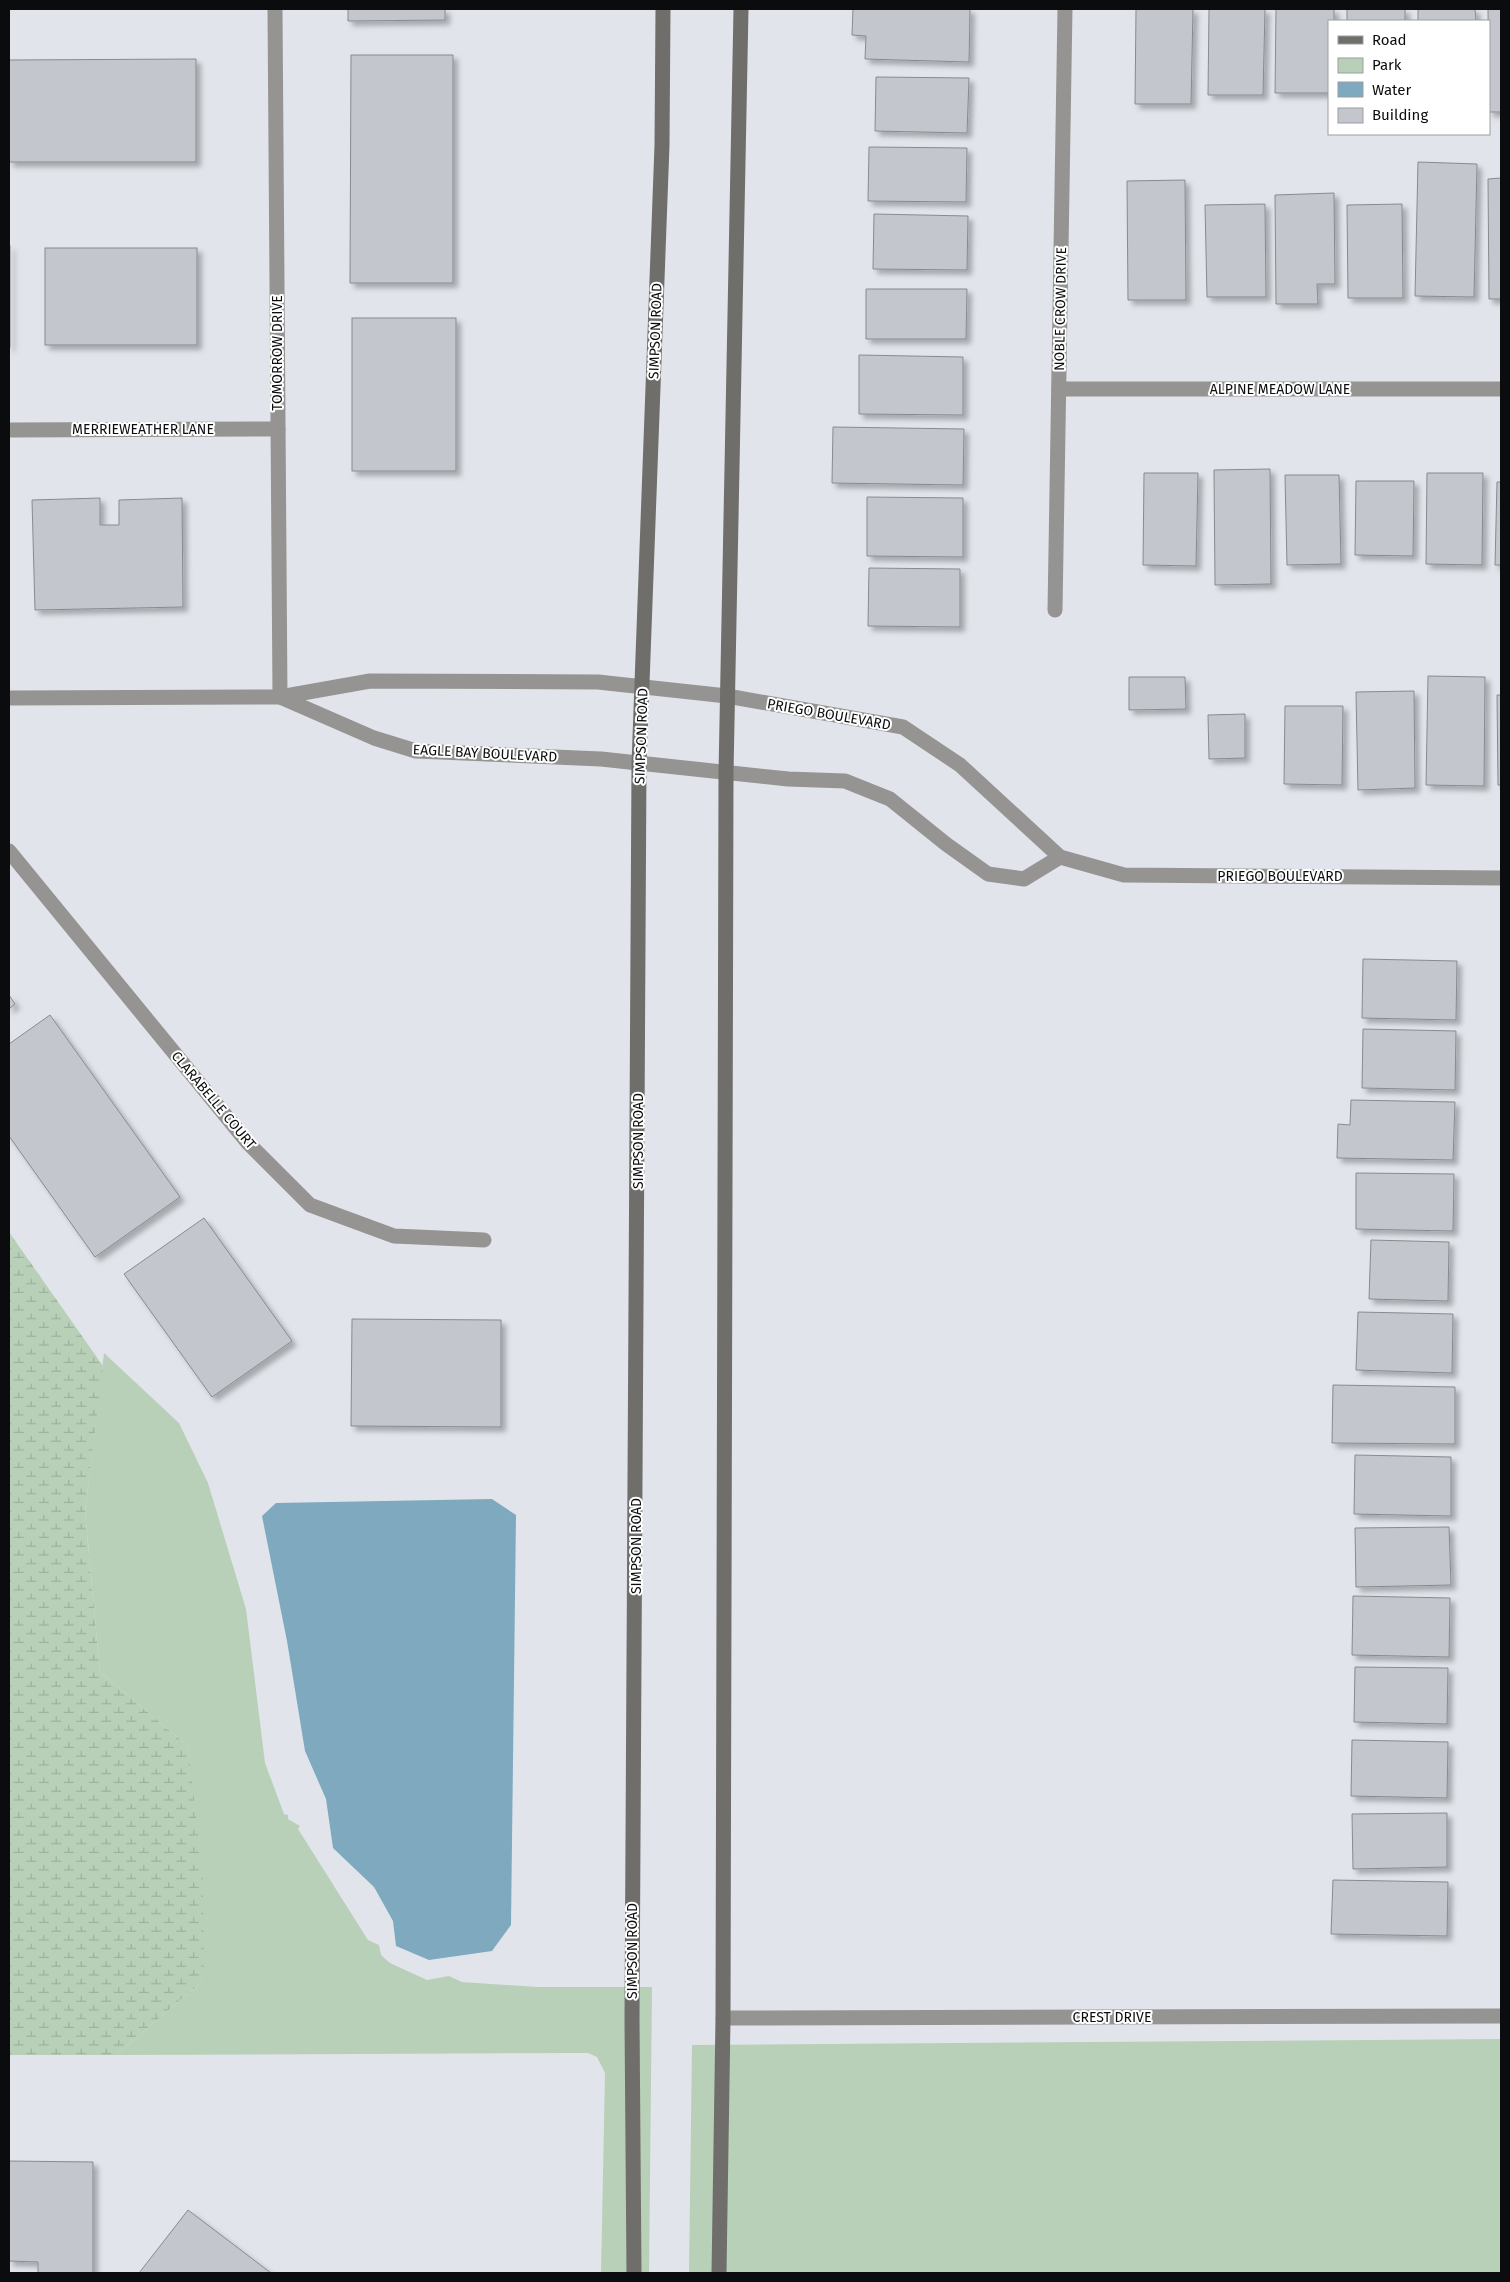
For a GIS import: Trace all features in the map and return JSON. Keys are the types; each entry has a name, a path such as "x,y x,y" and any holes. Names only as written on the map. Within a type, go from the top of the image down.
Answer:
{"main road":[{"name":"SIMPSON ROAD","path":"634,2273 632,2009 639,764 662,145 664,9"},
{"path":"719,2273 723,2018 726,773 741,9"}],"street":[{"name":"TOMORROW DRIVE","path":"275,9 280,697"},
{"name":"NOBLE CROW DRIVE","path":"1055,610 1065,9"},
{"name":"ALPINE MEADOW LANE","path":"1059,389 1501,388"},
{"name":"MERRIEWEATHER LANE","path":"9,430 278,429"},
{"name":"EAGLE BAY BOULEVARD","path":"9,698 280,697 370,681 598,682 642,688"},
{"name":"PRIEGO BOULEVARD","path":"642,688 727,696 903,727 960,765 1060,857 1124,875 1501,878"},
{"name":"EAGLE BAY BOULEVARD","path":"280,697 374,738 416,751 601,759 639,764"},
{"path":"639,764 788,779 845,781 890,799 946,844 988,874 1024,879 1060,857"},
{"name":"CLARABELLE COURT","path":"9,851 248,1143 310,1205 394,1236 484,1240"},
{"name":"CREST DRIVE","path":"723,2018 1501,2016"}],"green space":[{"path":"9,1232 103,1366 85,1512 100,1672 188,1746 203,1877 204,1980 116,2055 9,2055"},
{"path":"104,1353 179,1423 208,1483 246,1609 265,1763 284,1814 288,1815 288,1819 300,1826 298,1829 368,1940 379,1945 381,1955 390,1963 427,1980 449,1976 462,1982 537,1987 652,1987 649,2273 601,2273 605,2073 597,2057 588,2053 116,2055 204,1980 188,1746 100,1672 85,1512"},
{"path":"1501,2039 1501,2273 689,2273 692,2045"}],"water":[{"path":"492,1499 516,1515 511,1925 492,1951 429,1960 396,1946 393,1921 374,1887 333,1848 326,1799 305,1751 287,1641 262,1516 276,1503"}],"building":[{"path":"348,9 445,9 445,20 348,21"},
{"path":"853,9 970,9 969,62 865,59 866,36 852,35"},
{"path":"1136,9 1193,9 1191,104 1135,104"},
{"path":"1209,9 1265,9 1263,95 1208,95"},
{"path":"1276,9 1334,9 1334,20 1328,20 1328,93 1275,93"},
{"path":"1347,9 1405,9 1405,20 1347,20"},
{"path":"1418,9 1475,9 1476,20 1418,20"},
{"path":"1488,9 1501,9 1501,112 1490,112 1490,20 1488,20"},
{"path":"351,55 453,55 453,283 350,283"},
{"path":"196,59 196,162 9,162 9,60"},
{"path":"876,77 969,78 967,133 875,131"},
{"path":"869,147 967,148 966,202 868,201"},
{"path":"1418,162 1477,164 1474,297 1415,296"},
{"path":"1501,178 1501,299 1489,299 1488,179"},
{"path":"1185,180 1186,300 1128,300 1127,181"},
{"path":"1334,193 1335,284 1317,284 1318,304 1276,304 1275,195"},
{"path":"1265,204 1266,297 1207,297 1205,205"},
{"path":"1402,204 1403,298 1348,298 1347,205"},
{"path":"874,214 968,216 967,270 873,269"},
{"path":"10,246 10,347 9,347"},
{"path":"45,248 197,248 197,345 45,345"},
{"path":"866,289 967,289 966,339 866,339"},
{"path":"352,318 456,318 456,471 352,471"},
{"path":"859,355 963,357 963,415 859,414"},
{"path":"833,427 964,429 963,485 832,483"},
{"path":"1270,469 1271,584 1215,585 1214,470"},
{"path":"1144,473 1198,473 1196,566 1143,565"},
{"path":"1427,473 1483,473 1482,565 1426,564"},
{"path":"1285,475 1339,475 1341,564 1287,565"},
{"path":"1356,481 1414,481 1413,556 1355,555"},
{"path":"1497,482 1501,482 1501,565 1495,565"},
{"path":"867,497 963,498 963,557 867,556"},
{"path":"100,498 100,525 119,525 119,500 182,498 183,607 35,610 32,500"},
{"path":"869,568 960,569 960,627 868,626"},
{"path":"1428,676 1485,677 1484,786 1426,785"},
{"path":"1129,677 1185,677 1186,709 1129,710"},
{"path":"1414,691 1415,788 1358,790 1356,692"},
{"path":"1497,695 1501,695 1501,785 1498,785"},
{"path":"1285,706 1343,706 1342,785 1284,784"},
{"path":"1245,714 1245,758 1209,759 1208,715"},
{"path":"1363,959 1457,961 1456,1020 1362,1018"},
{"path":"9,995 15,1004 9,1009"},
{"path":"50,1015 180,1197 95,1257 9,1136 9,1044"},
{"path":"1363,1029 1456,1031 1455,1090 1362,1088"},
{"path":"1351,1100 1455,1102 1453,1160 1337,1158 1338,1124 1350,1125"},
{"path":"1356,1173 1454,1174 1453,1231 1356,1229"},
{"path":"204,1218 292,1341 212,1397 124,1274"},
{"path":"1371,1240 1449,1242 1448,1301 1369,1299"},
{"path":"1358,1312 1453,1314 1452,1373 1356,1370"},
{"path":"352,1319 501,1320 501,1427 351,1426"},
{"path":"1333,1385 1455,1387 1455,1444 1332,1443"},
{"path":"1355,1455 1451,1457 1451,1516 1354,1514"},
{"path":"1449,1527 1451,1585 1356,1587 1355,1528"},
{"path":"1353,1596 1450,1598 1449,1657 1352,1655"},
{"path":"1355,1667 1448,1668 1447,1724 1354,1722"},
{"path":"1352,1740 1448,1742 1447,1798 1351,1796"},
{"path":"1447,1813 1447,1867 1353,1869 1352,1814"},
{"path":"1333,1880 1448,1882 1447,1936 1331,1934"},
{"path":"9,2161 93,2162 93,2273 38,2273 38,2262 9,2261"},
{"path":"188,2210 271,2273 139,2273"}]}
